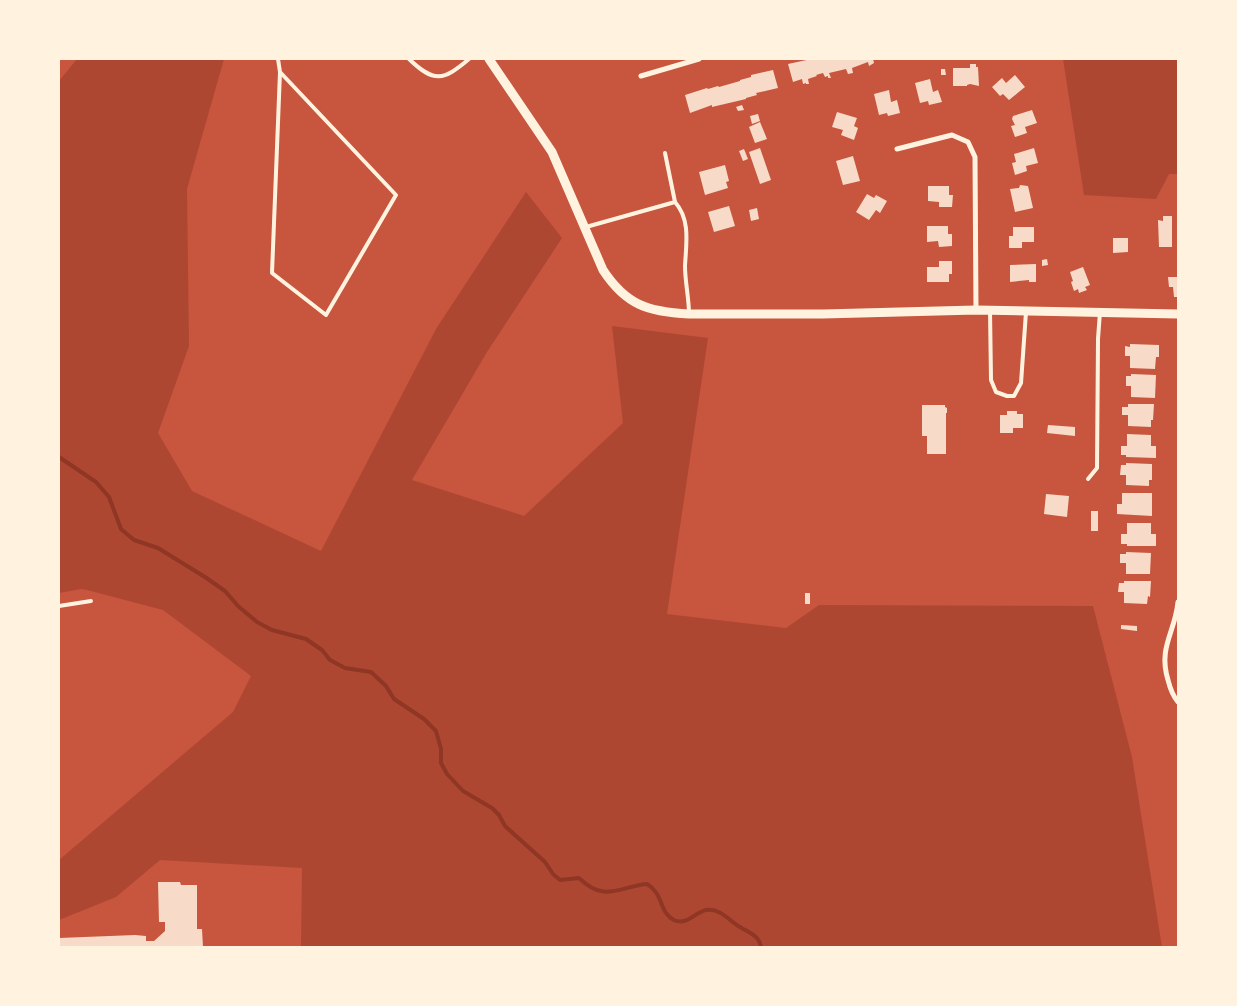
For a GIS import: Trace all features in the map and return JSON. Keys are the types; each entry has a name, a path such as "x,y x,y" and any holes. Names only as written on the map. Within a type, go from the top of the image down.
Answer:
{"street":[{"path":"489,59 552,152 603,270 610,281 629,300 644,308 659,312 689,314 823,314 976,310 1178,314"},
{"path":"641,76 699,59"},
{"path":"897,149 952,134 968,142 975,157 976,310"},
{"path":"1177,700 1166,672 1164,656 1178,612 1178,602"}],"lane":[{"path":"278,59 280,72 272,274 326,315 396,195 280,72"},
{"path":"408,59 423,72 440,77 455,70 469,59"},
{"path":"665,153 675,202 680,207 686,221 687,254 685,266 689,314"},
{"path":"584,228 675,202"},
{"path":"990,310 991,380 996,392 1007,396 1014,396 1021,383 1026,310"},
{"path":"1088,479 1097,468 1100,312"},
{"path":"59,606 91,601"}],"shaded area":[{"path":"77,59 224,59 187,189 189,346 158,433 192,491 321,551 436,329 526,192 562,238 487,352 412,480 524,516 623,423 612,326 708,338 667,614 786,628 819,605 1093,606 1132,757 1162,947 301,947 302,868 160,860 116,897 59,920 59,860 233,712 251,676 163,610 81,589 59,593 59,81"},
{"path":"1063,59 1178,59 1178,174 1169,174 1156,199 1084,195"}],"building":[{"path":"811,59 873,59 874,63 869,66 868,62 852,68 853,73 848,74 846,69 829,73 831,78 825,77 823,73 816,75 808,79 809,84 803,84 802,79 793,82 788,64"},
{"path":"970,64 976,64 976,67 978,67 979,86 970,84 967,86 953,86 953,68 970,68"},
{"path":"941,69 945,69 946,75 941,75"},
{"path":"773,70 778,88 756,93 757,95 746,99 712,107 712,105 690,113 685,95 707,88 719,87 751,77 751,75"},
{"path":"1015,75 1025,87 1009,100 1003,94 1000,96 992,87 1002,78 1006,83"},
{"path":"930,79 933,92 938,90 942,102 929,105 928,101 920,103 915,83"},
{"path":"889,90 891,102 897,100 900,113 888,116 887,113 879,115 874,94"},
{"path":"742,105 744,110 738,111 736,107"},
{"path":"1032,110 1037,123 1025,127 1027,133 1015,137 1011,126 1015,125 1012,119 1013,116"},
{"path":"837,112 857,118 854,126 858,128 854,140 841,135 843,130 832,127"},
{"path":"758,114 760,121 752,124 750,116"},
{"path":"760,122 767,139 755,143 749,127"},
{"path":"760,148 771,180 760,184 749,152"},
{"path":"1034,148 1038,163 1026,166 1027,171 1015,175 1012,163 1016,162 1014,154"},
{"path":"744,149 748,159 743,161 739,151"},
{"path":"853,156 860,181 843,185 836,161"},
{"path":"725,165 729,181 726,182 728,188 705,195 699,172"},
{"path":"1020,185 1028,186 1033,208 1015,212 1010,189 1019,188"},
{"path":"928,186 949,186 949,195 953,195 952,207 939,207 939,202 928,201"},
{"path":"867,194 874,198 876,195 887,201 880,213 876,210 869,220 856,212"},
{"path":"729,206 735,226 714,232 708,212"},
{"path":"757,208 759,219 751,221 749,210"},
{"path":"1163,216 1172,216 1172,247 1159,247 1158,220 1163,221"},
{"path":"927,226 948,226 948,234 952,234 952,246 939,247 938,241 927,242"},
{"path":"1013,227 1034,227 1034,242 1022,242 1022,248 1009,248 1009,236 1013,236"},
{"path":"1113,238 1128,238 1128,252 1113,253"},
{"path":"1047,259 1048,265 1042,266 1042,260"},
{"path":"939,261 952,261 952,274 949,274 949,282 927,282 927,267 939,267"},
{"path":"1036,264 1036,282 1029,282 1029,280 1010,282 1010,265"},
{"path":"1083,267 1090,285 1085,287 1087,290 1079,293 1078,289 1074,291 1070,272"},
{"path":"1168,277 1178,277 1178,297 1174,297 1173,287 1169,287"},
{"path":"1130,344 1159,345 1159,357 1156,357 1155,369 1130,368 1130,356 1125,356 1125,346 1130,347"},
{"path":"1131,374 1156,375 1155,398 1131,397 1131,386 1126,386 1126,376 1131,376"},
{"path":"1128,404 1154,404 1151,427 1128,426 1128,415 1122,415 1122,407 1128,407"},
{"path":"922,405 945,405 947,408 946,454 927,454 927,436 922,436"},
{"path":"1007,411 1017,411 1017,414 1023,414 1023,428 1013,428 1013,433 1000,433 1000,415 1007,415"},
{"path":"1048,425 1075,427 1075,436 1047,433"},
{"path":"1127,434 1151,435 1151,446 1156,446 1156,458 1126,457 1126,455 1121,455 1121,446 1127,446"},
{"path":"1126,463 1152,464 1152,480 1149,480 1149,486 1126,485 1126,475 1120,475 1121,465 1126,465"},
{"path":"1122,493 1152,493 1152,516 1117,514 1117,504 1122,504"},
{"path":"1046,494 1069,496 1067,517 1044,514"},
{"path":"1091,511 1098,511 1098,531 1091,531"},
{"path":"1127,523 1151,523 1151,534 1156,534 1156,546 1127,546 1127,544 1121,544 1121,534 1127,534"},
{"path":"1126,552 1151,553 1150,574 1126,574 1126,563 1120,563 1120,554 1126,554"},
{"path":"1124,581 1151,581 1150,597 1148,596 1147,604 1124,603 1124,592 1118,592 1119,583 1124,583"},
{"path":"805,593 810,593 810,604 805,604"},
{"path":"1121,625 1137,626 1137,631 1121,629"},
{"path":"158,882 180,882 181,885 197,885 197,929 202,929 203,947 59,947 59,938 135,935 146,936 146,941 154,941 165,931 165,922 159,922"}],"waterway":[{"path":"59,457 96,482 109,497 121,529 134,540 158,548 205,577 225,591 238,606 257,622 272,630 306,639 322,650 330,660 345,668 371,672 386,686 394,699 424,719 436,731 441,749 441,763 447,774 463,791 492,808 499,815 505,826 545,862 553,874 560,880 579,878 588,886 604,892 647,884 656,893 666,913 674,920 687,920 706,910 716,911 753,935 761,947"}]}
